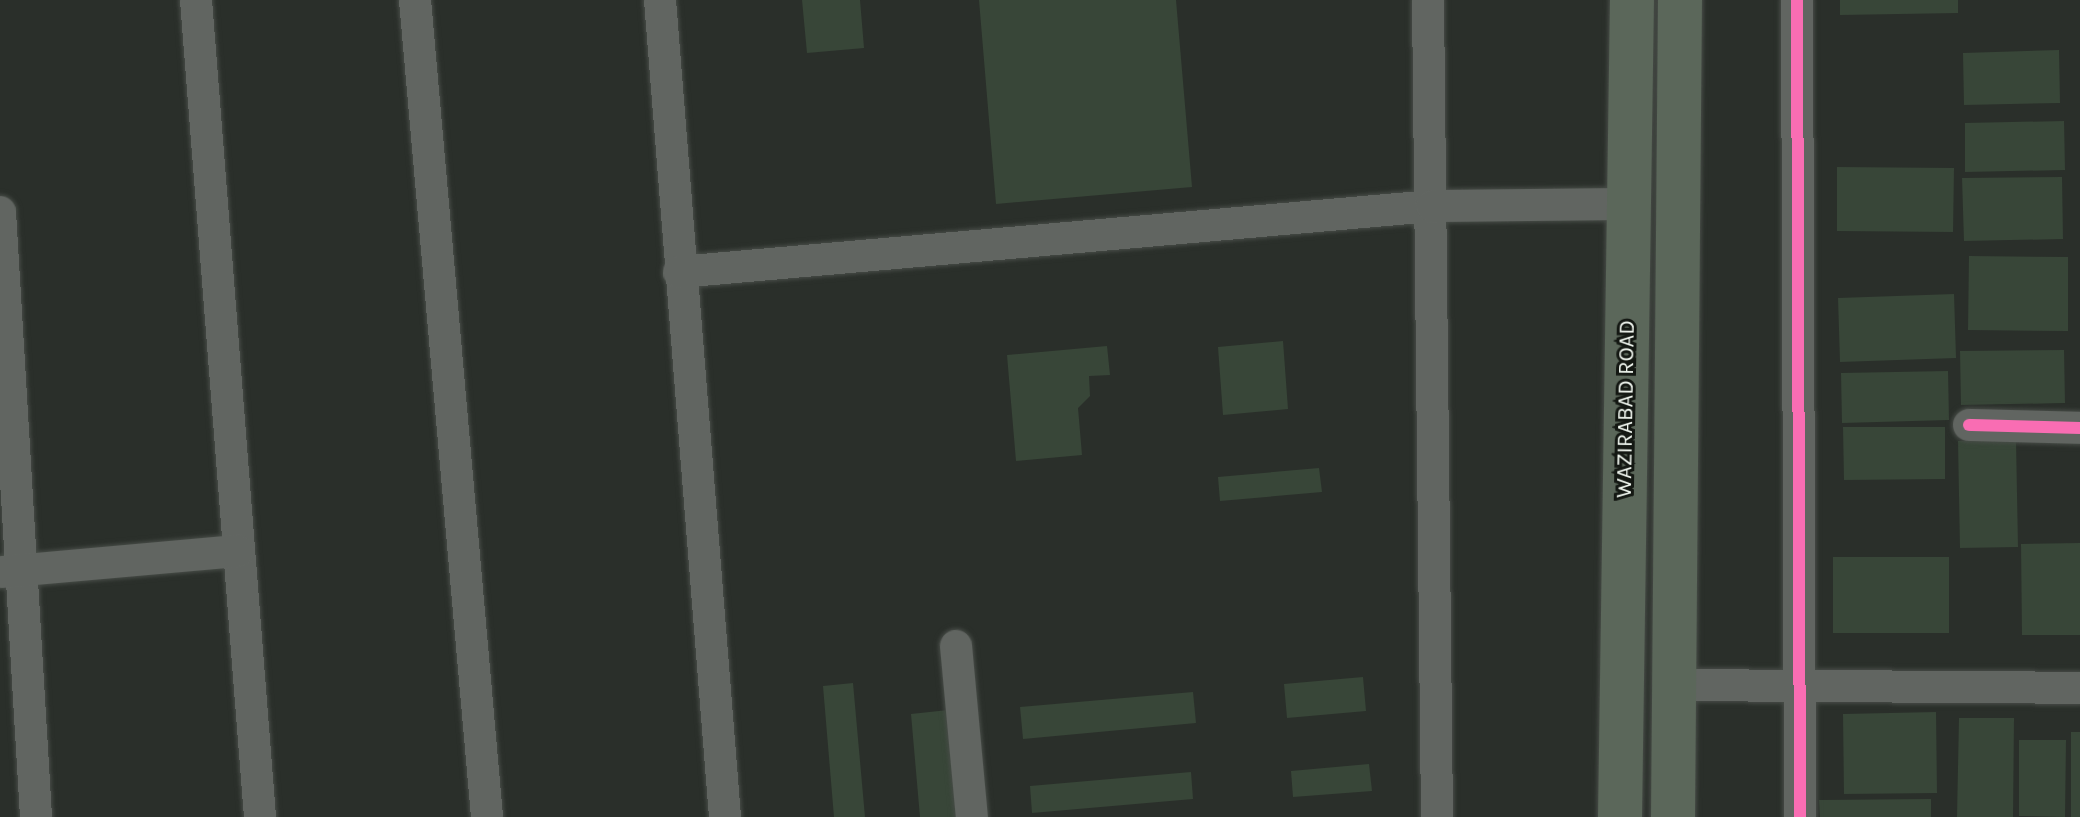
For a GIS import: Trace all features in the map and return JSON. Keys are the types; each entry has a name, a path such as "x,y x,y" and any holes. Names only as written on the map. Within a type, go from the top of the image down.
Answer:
{"highway":[{"name":"WAZIRABAD ROAD","path":"1620,817 1632,0"},
{"path":"1673,817 1680,0"}],"street":[{"path":"196,0 260,817"},
{"path":"415,0 487,817"},
{"path":"660,0 679,272 725,817"},
{"path":"1428,0 1437,817"},
{"path":"1797,0 1800,817"},
{"path":"679,272 1432,206 1630,204"},
{"path":"0,212 10,571 36,817"},
{"path":"1969,425 2080,428"},
{"path":"10,571 238,551"},
{"path":"956,646 972,817"},
{"path":"1675,685 2080,688"}],"building":[{"path":"802,0 860,0 864,48 807,53"},
{"path":"979,0 1176,0 1192,187 996,204"},
{"path":"1840,0 1958,0 1958,13 1840,15"},
{"path":"2059,50 2060,103 1964,105 1963,53"},
{"path":"2064,121 2065,170 1965,172 1965,123"},
{"path":"1837,167 1954,168 1953,232 1837,231"},
{"path":"2062,177 2063,239 1964,241 1962,178"},
{"path":"1969,256 2068,257 2068,331 1968,330"},
{"path":"1954,294 1956,358 1840,362 1838,298"},
{"path":"1283,341 1288,409 1223,415 1218,347"},
{"path":"1107,346 1110,375 1089,376 1090,396 1078,408 1082,455 1016,461 1007,355"},
{"path":"2064,350 2065,403 1961,405 1960,351"},
{"path":"1948,371 1949,420 1842,423 1841,373"},
{"path":"1843,427 1945,427 1945,479 1844,480"},
{"path":"2016,440 2018,547 1960,548 1958,441"},
{"path":"1319,468 1322,492 1220,501 1218,477"},
{"path":"2080,543 2080,635 2022,635 2021,544"},
{"path":"1833,557 1949,557 1949,633 1833,633"},
{"path":"1363,677 1366,711 1287,718 1284,684"},
{"path":"853,683 865,817 834,817 823,686"},
{"path":"1193,692 1196,723 1023,739 1020,707"},
{"path":"948,710 957,817 920,817 911,714"},
{"path":"1936,712 1937,793 1844,794 1843,714"},
{"path":"1959,718 2014,718 2013,817 1957,817"},
{"path":"2071,732 2080,732 2080,817 2071,817"},
{"path":"2019,740 2066,740 2065,817 2019,816"},
{"path":"1369,764 1372,791 1293,797 1291,771"},
{"path":"1191,772 1193,799 1032,813 1030,786"},
{"path":"1931,799 1931,817 1820,817 1819,800"}],"cycle path":[{"path":"1797,0 1800,817"},
{"path":"1969,425 2080,428"}]}
